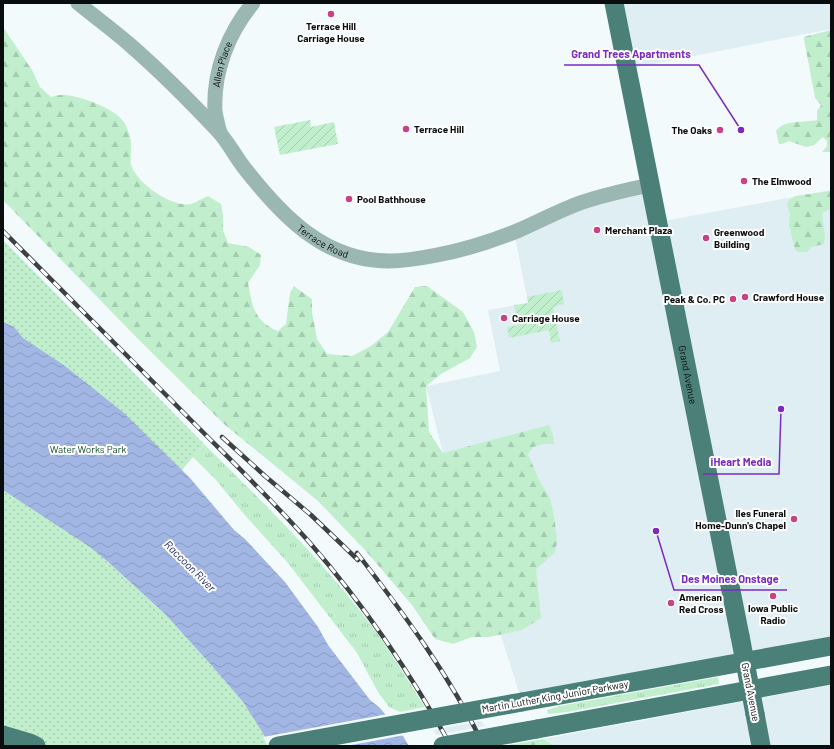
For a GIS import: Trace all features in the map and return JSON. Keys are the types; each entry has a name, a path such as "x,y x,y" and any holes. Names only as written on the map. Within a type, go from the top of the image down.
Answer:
{"main road":[{"name":"Grand Avenue","path":"614,3 762,746"},
{"name":"Martin Luther King Junior Parkway","path":"278,746 831,646"},
{"path":"443,746 831,675"},
{"path":"3,735 30,742 36,746"}],"street":[{"name":"Terrace Road","path":"78,3 128,44 192,104 220,133 256,182 294,223 308,234 332,248 357,257 390,261 438,255 516,231 578,204 602,196 650,185"},
{"name":"Allen Place","path":"220,133 215,112 219,71 231,37 240,20 253,3"}],"shaded area":[{"path":"613,3 831,3 831,29 627,69"},
{"path":"650,185 658,222 831,190 831,646 522,702 443,453 426,386 500,371 488,310 528,303 514,232"},
{"path":"831,685 831,746 555,746 543,739"},
{"path":"481,721 485,726 436,735 433,730"}],"green space":[{"path":"3,27 32,70 40,87 51,97 64,95 82,98 108,109 122,120 126,126 130,139 132,167 141,181 166,199 175,202 191,204 208,196 221,204 223,230 228,243 249,247 261,255 260,265 248,283 251,299 256,312 263,322 270,327 278,331 286,324 290,293 294,286 312,299 312,312 317,339 327,354 352,356 371,346 388,332 415,287 427,286 463,312 474,332 477,347 470,358 441,374 426,386 429,432 443,453 549,425 553,435 554,444 544,444 533,447 528,454 538,478 550,498 555,522 557,543 554,553 536,569 541,618 522,630 489,637 472,637 453,644 435,639 412,605 365,550 318,501 224,424 137,338 3,200"},
{"path":"831,30 831,152 822,152 827,146 827,141 823,137 814,145 806,147 789,141 779,144 776,131 780,127 789,123 817,120 817,111 821,105 815,98 804,37"},
{"path":"310,120 311,127 334,122 338,144 280,155 274,127"},
{"path":"831,191 831,209 823,212 822,214 825,236 824,244 811,247 807,252 797,252 789,226 790,214 787,205 788,201 795,196"},
{"name":"Water Works Park","path":"3,240 204,444 106,560 165,614 212,666 243,702 271,746 3,746"},
{"path":"562,290 564,304 553,307 560,341 551,343 549,330 509,338 507,327 518,325 514,305 528,303 527,297"},
{"path":"204,444 247,486 330,574 383,642 425,707 400,712 389,707 378,692 357,653 288,563 243,513 216,480 193,457"},
{"path":"718,677 719,684 567,712 548,714 547,710 560,706"},
{"path":"543,739 555,746 503,746"}],"water":[{"name":"Raccoon River","path":"3,322 14,327 23,338 65,366 124,413 190,478 234,530 245,539 285,582 318,627 328,645 370,700 380,708 403,736 409,746 271,746 243,702 165,614 90,547 3,490"}],"pier":[{"path":"388,714 405,735 346,746 268,746 263,737"}],"railway":[{"path":"3,231 261,491 310,543 368,615 403,666 451,746"},
{"path":"222,437 311,515 358,560"},
{"path":"357,553 409,622 441,670 471,720 484,746"}],"place":[{"name":"Terrace Hill Carriage House","path":"331,14"},
{"name":"Terrace Hill","path":"406,129"},
{"name":"The Oaks","path":"720,130"},
{"name":"Grand Trees Apartments","path":"741,130"},
{"name":"The Elmwood","path":"744,181"},
{"name":"Pool Bathhouse","path":"349,199"},
{"name":"Merchant Plaza","path":"597,230"},
{"name":"Greenwood Building","path":"706,238"},
{"name":"Crawford House","path":"745,297"},
{"name":"Peak & Co. PC","path":"733,299"},
{"name":"Carriage House","path":"504,318"},
{"name":"iHeart Media","path":"781,409"},
{"name":"Iles Funeral Home-Dunn's Chapel","path":"794,519"},
{"name":"Des Moines Onstage","path":"656,531"},
{"name":"Iowa Public Radio","path":"773,596"},
{"name":"American Red Cross","path":"671,603"}]}
